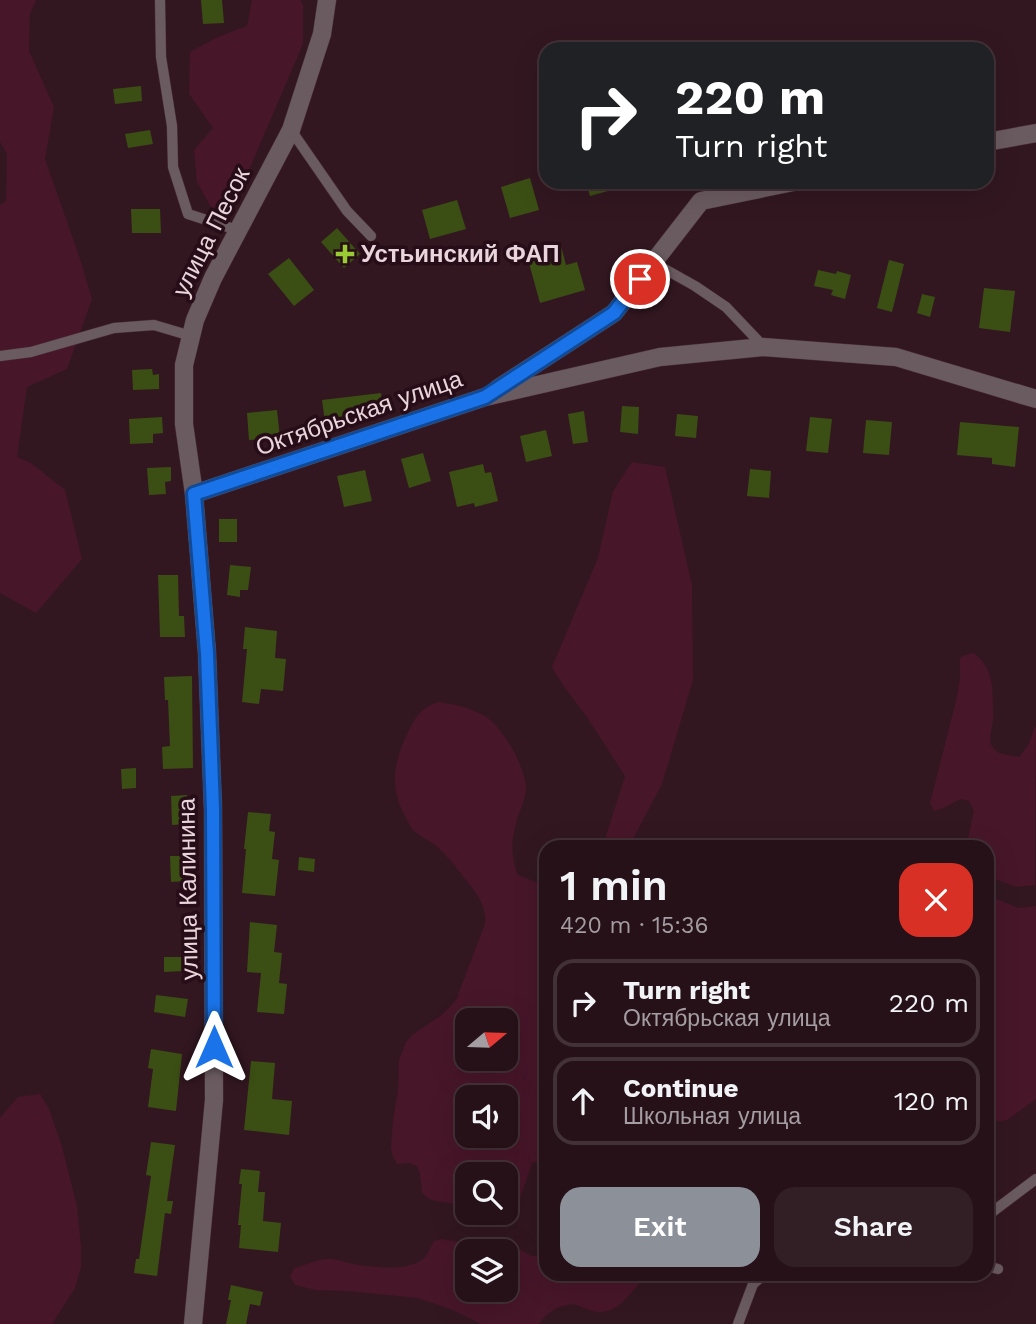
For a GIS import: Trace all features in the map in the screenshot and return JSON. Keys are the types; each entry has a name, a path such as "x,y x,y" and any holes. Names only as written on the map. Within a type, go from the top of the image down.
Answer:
{"street":[{"name":"улица Песок","path":"194,494 184,424 184,365 195,320 237,230 291,130 322,34 327,0"},
{"path":"994,141 1036,133"},
{"path":"485,397 614,313 701,201 759,189"},
{"name":"Октябрьская улица","path":"194,494 485,397 660,357 763,347 897,358 1036,399"},
{"name":"улица Калинина","path":"194,494 207,653 213,809 214,1100 194,1324"}],"lane":[{"path":"160,0 161,57 172,126 173,167 188,214 237,230"},
{"path":"291,130 347,211 371,236"},
{"path":"654,263 726,307 763,347"},
{"path":"0,356 31,352 114,328 154,325 191,335"},
{"path":"994,1211 1036,1179"},
{"path":"738,1324 753,1284 757,1281"}],"shaded area":[{"path":"0,0 36,0 30,14 29,51 54,107 45,159 92,299 67,369 27,387 17,457 31,463 65,490 82,559 36,613 0,593 0,205 6,201 7,154 0,142"},
{"path":"252,0 300,0 303,5 303,44 231,212 211,207 197,182 194,150 213,128 189,94 190,52 247,26"},
{"path":"632,462 665,467 692,585 693,680 662,784 633,839 605,839 625,776 552,667 598,558 613,491"},
{"path":"974,653 980,658 991,682 993,716 990,738 993,748 1001,753 1019,757 1029,744 1036,727 1035,885 1016,887 994,879 994,840 968,840 974,811 969,801 960,799 934,811 930,803 956,701 960,658"},
{"path":"438,702 480,713 499,729 523,772 526,791 513,835 513,851 518,875 539,883 539,1161 532,1163 518,1205 518,1162 455,1162 455,1204 431,1200 422,1193 417,1166 409,1163 397,1164 391,1148 399,1060 406,1042 443,1014 456,1000 485,924 484,908 476,894 444,854 412,829 397,796 395,778 400,750 416,717 425,708"},
{"path":"994,898 1018,908 1036,906 1036,1099 1007,1120 994,1122"},
{"path":"40,1094 49,1109 62,1147 77,1206 81,1267 75,1288 52,1324 0,1324 0,1118 18,1097"},
{"path":"442,1239 455,1241 455,1302 518,1302 518,1249 532,1256 539,1256 539,1281 642,1281 612,1310 598,1312 576,1305 565,1305 550,1312 539,1324 481,1324 453,1310 418,1298 316,1290 295,1285 290,1277 294,1268 326,1259 381,1267 402,1267 420,1261 434,1241"}],"building":[{"path":"201,0 222,0 224,23 203,24"},
{"path":"141,86 142,101 115,104 113,89"},
{"path":"150,130 153,144 128,148 125,134"},
{"path":"530,178 539,210 510,218 501,187"},
{"path":"588,189 615,189 590,196"},
{"path":"457,200 466,229 430,239 422,210"},
{"path":"131,209 160,209 161,233 132,233"},
{"path":"337,228 360,254 344,268 321,242"},
{"path":"561,246 566,265 577,262 585,290 540,303 527,256"},
{"path":"289,258 314,290 294,306 268,274"},
{"path":"889,260 904,264 892,312 877,308"},
{"path":"818,270 851,275 845,299 831,295 833,290 814,286"},
{"path":"984,288 1015,291 1010,332 979,328"},
{"path":"922,294 935,297 930,317 917,313"},
{"path":"152,369 153,375 159,374 159,389 133,390 132,370"},
{"path":"381,393 383,415 325,422 322,400"},
{"path":"622,406 639,407 638,434 620,432"},
{"path":"277,410 280,438 249,440 247,413"},
{"path":"584,411 588,442 573,444 568,414"},
{"path":"677,414 698,416 696,438 675,436"},
{"path":"162,417 163,433 153,434 153,443 130,444 129,419"},
{"path":"810,417 832,419 828,453 806,451"},
{"path":"866,420 892,422 889,455 863,453"},
{"path":"960,422 1019,427 1015,467 992,464 992,458 957,455"},
{"path":"546,430 552,456 526,462 520,436"},
{"path":"423,453 431,481 409,488 401,459"},
{"path":"483,464 485,473 491,472 498,501 475,507 474,503 457,507 449,472"},
{"path":"171,467 171,481 165,482 166,494 149,495 147,468"},
{"path":"750,469 771,471 769,498 747,496"},
{"path":"365,470 372,501 344,507 337,476"},
{"path":"219,519 237,519 237,542 219,542"},
{"path":"230,565 251,567 248,590 240,590 240,597 227,595"},
{"path":"158,575 178,575 179,616 184,616 185,637 160,637"},
{"path":"245,627 277,631 275,658 286,659 283,691 261,689 259,704 242,702 247,649 243,649"},
{"path":"192,676 193,768 163,769 162,747 170,746 164,677"},
{"path":"136,768 136,788 122,789 121,769"},
{"path":"187,795 188,824 172,825 171,796"},
{"path":"248,812 271,814 269,831 275,832 272,859 279,860 275,896 242,893"},
{"path":"170,856 187,856 188,881 171,882"},
{"path":"299,857 315,859 314,872 298,870"},
{"path":"250,922 277,925 274,952 282,953 279,983 287,984 284,1014 257,1012 261,973 247,972"},
{"path":"164,957 185,957 185,971 164,972"},
{"path":"156,995 188,999 185,1017 154,1012"},
{"path":"151,1049 182,1054 176,1111 148,1107 153,1069 148,1068"},
{"path":"251,1061 275,1063 272,1099 292,1101 289,1135 244,1130"},
{"path":"151,1142 175,1145 167,1201 173,1201 171,1214 165,1213 157,1276 134,1273 136,1259 139,1259 151,1176 146,1175"},
{"path":"241,1169 260,1171 258,1192 265,1192 263,1221 281,1223 278,1252 239,1248"},
{"path":"231,1285 263,1292 260,1306 250,1304 246,1324 226,1324"}],"place":[{"name":"Устьинский ФАП","path":"345,254"}],"route":[{"path":"214,1047 213,809 207,653 194,494 485,397 614,313 640,279"}]}
